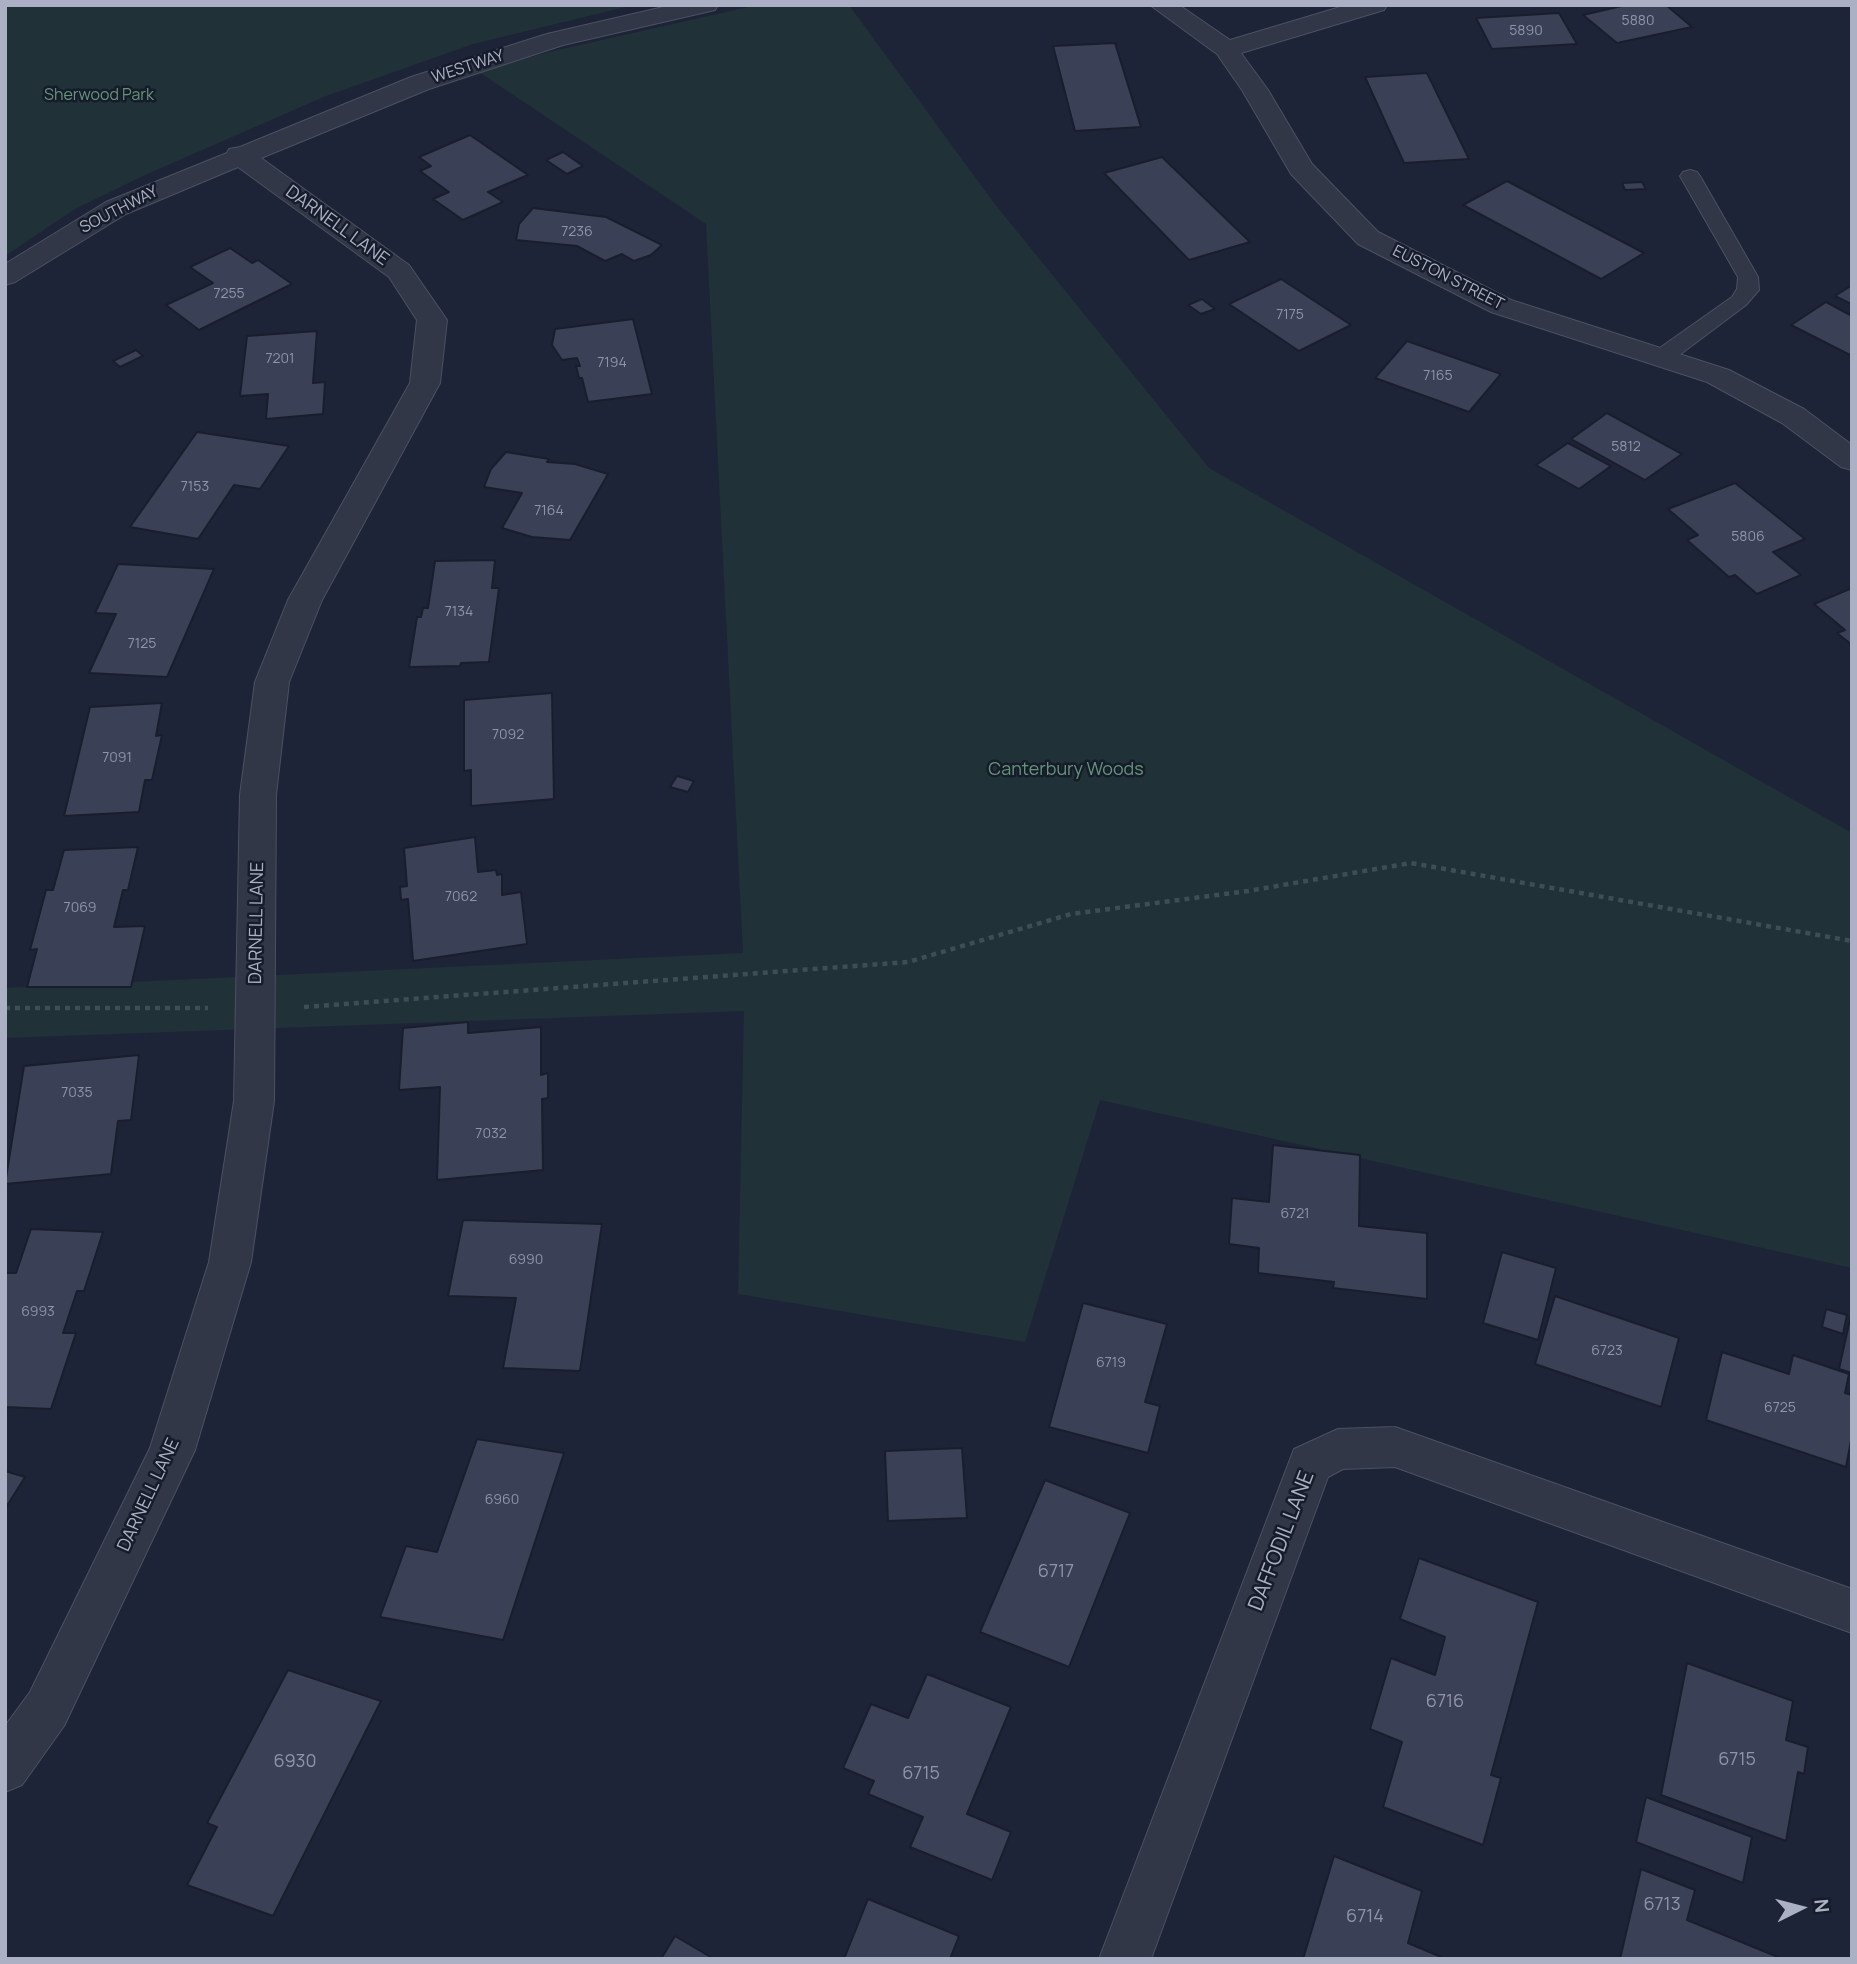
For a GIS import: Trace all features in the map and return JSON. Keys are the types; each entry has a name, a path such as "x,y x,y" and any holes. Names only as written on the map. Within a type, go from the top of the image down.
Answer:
{"street":[{"name":"WESTWAY","path":"239,155 420,83 556,39 706,5"},
{"name":"EUSTON STREET","path":"1162,5 1226,49 1301,168 1368,238 1501,306 1718,376 1783,411 1852,460"},
{"path":"1226,49 1375,5"},
{"name":"SOUTHWAY","path":"5,276 116,208 239,155"},
{"name":"DARNELL LANE","path":"5,1768 47,1709 172,1450 230,1262 254,1101 258,795 272,682 305,600 425,383 432,320 399,271 239,155"},
{"name":"DAFFODIL LANE","path":"1125,1959 1310,1463 1338,1449 1395,1447 1852,1611"}],"lane":[{"path":"1661,357 1739,301 1748,290 1748,276 1690,176"}],"path":[{"path":"5,1008 256,1009 908,962 1071,914 1248,891 1411,863 1852,942"}],"green space":[{"name":"Sherwood Park","path":"5,5 634,5 473,44 326,96 145,175 75,209 5,256"},
{"name":"Canterbury Woods","path":"757,5 849,5 994,203 1209,468 1852,833 1852,1268 1100,1100 1025,1342 738,1294 744,1011 5,1038 5,988 743,953 706,224 479,72 549,52"}],"building":[{"path":"1626,5 1666,5 1692,27 1617,43 1583,15"},
{"path":"1559,13 1577,44 1492,49 1476,18"},
{"path":"1115,43 1141,127 1075,131 1053,46"},
{"path":"1427,73 1469,159 1404,163 1365,77"},
{"path":"470,135 528,175 488,192 503,202 463,220 433,199 449,192 420,171 431,166 419,157"},
{"path":"563,152 583,166 567,174 546,160"},
{"path":"1162,157 1250,242 1189,260 1104,173"},
{"path":"1507,181 1644,253 1601,279 1463,205"},
{"path":"1642,182 1646,189 1625,190 1622,183"},
{"path":"533,208 606,217 662,245 651,255 634,261 622,254 605,261 577,246 516,240 519,224"},
{"path":"230,248 252,263 258,260 292,284 199,330 166,305 213,283 190,267"},
{"path":"1281,279 1351,325 1299,351 1229,304"},
{"path":"1852,285 1851,304 1835,296"},
{"path":"1202,299 1215,309 1201,314 1188,305"},
{"path":"1826,302 1852,316 1852,356 1791,325"},
{"path":"633,319 652,394 588,402 576,366 580,366 577,358 562,360 552,345 555,329"},
{"path":"317,331 313,383 325,382 323,414 266,419 268,394 240,396 247,336"},
{"path":"1407,341 1501,374 1469,412 1375,378"},
{"path":"136,350 143,356 120,367 113,361"},
{"path":"1607,413 1682,454 1645,480 1571,439"},
{"path":"197,432 289,446 260,489 234,485 198,539 130,527"},
{"path":"1568,443 1611,466 1579,489 1536,465"},
{"path":"506,452 549,459 547,462 575,464 608,474 570,540 532,537 502,528 522,493 484,487 491,469"},
{"path":"1735,483 1805,539 1773,552 1801,575 1757,594 1735,575 1729,577 1687,540 1698,535 1668,509"},
{"path":"495,560 492,588 499,588 489,662 461,663 460,666 409,667 417,617 421,617 423,608 428,608 435,561"},
{"path":"118,564 214,569 167,677 89,673 116,614 95,613"},
{"path":"1852,588 1852,645 1837,633 1845,630 1814,604"},
{"path":"552,693 554,799 471,806 471,770 464,771 464,700"},
{"path":"162,703 156,736 162,735 152,780 145,780 139,812 64,816 90,707"},
{"path":"677,776 694,781 688,792 670,787"},
{"path":"475,837 478,872 496,870 497,875 502,874 502,895 521,892 527,944 413,961 408,899 401,900 400,887 407,886 404,848"},
{"path":"138,847 128,890 123,890 114,927 145,926 131,987 27,987 37,949 30,950 46,890 53,890 64,850"},
{"path":"468,1022 468,1033 541,1027 541,1075 548,1073 548,1098 542,1099 543,1170 437,1180 440,1087 399,1090 403,1028"},
{"path":"139,1055 131,1120 118,1121 111,1174 5,1184 24,1066"},
{"path":"1273,1145 1360,1155 1359,1226 1427,1233 1427,1299 1333,1288 1334,1282 1258,1273 1259,1248 1229,1244 1232,1198 1269,1202"},
{"path":"463,1220 602,1224 580,1371 503,1368 516,1298 448,1296"},
{"path":"31,1229 103,1232 84,1291 77,1291 63,1333 76,1333 51,1409 5,1407 5,1273 16,1273"},
{"path":"1502,1252 1556,1268 1538,1340 1483,1323"},
{"path":"1555,1296 1679,1338 1661,1407 1535,1364"},
{"path":"1083,1303 1167,1324 1145,1402 1160,1406 1148,1453 1049,1427"},
{"path":"1826,1309 1847,1315 1843,1334 1822,1327"},
{"path":"1852,1315 1852,1373 1839,1369"},
{"path":"1722,1352 1789,1374 1793,1355 1849,1374 1845,1393 1852,1395 1852,1435 1846,1467 1706,1420"},
{"path":"477,1439 564,1453 503,1640 380,1617 406,1546 437,1552"},
{"path":"962,1448 967,1518 888,1521 885,1451"},
{"path":"5,1471 25,1477 5,1509"},
{"path":"1045,1480 1130,1513 1069,1667 980,1632"},
{"path":"1419,1558 1538,1602 1491,1775 1501,1778 1483,1845 1383,1807 1402,1742 1370,1729 1391,1658 1435,1675 1445,1637 1400,1619"},
{"path":"1687,1663 1793,1701 1786,1740 1808,1747 1804,1774 1798,1772 1786,1841 1661,1795"},
{"path":"288,1670 381,1701 273,1916 187,1885 217,1827 207,1823"},
{"path":"927,1674 1011,1707 967,1814 1011,1832 992,1880 910,1847 923,1817 868,1794 874,1781 843,1768 871,1704 908,1718"},
{"path":"1646,1797 1752,1837 1743,1883 1636,1842"},
{"path":"1334,1856 1422,1891 1408,1943 1446,1959 1303,1959"},
{"path":"1641,1869 1695,1890 1687,1920 1783,1959 1620,1959"},
{"path":"868,1899 959,1936 950,1959 844,1959"},
{"path":"675,1936 714,1959 661,1959"}]}
